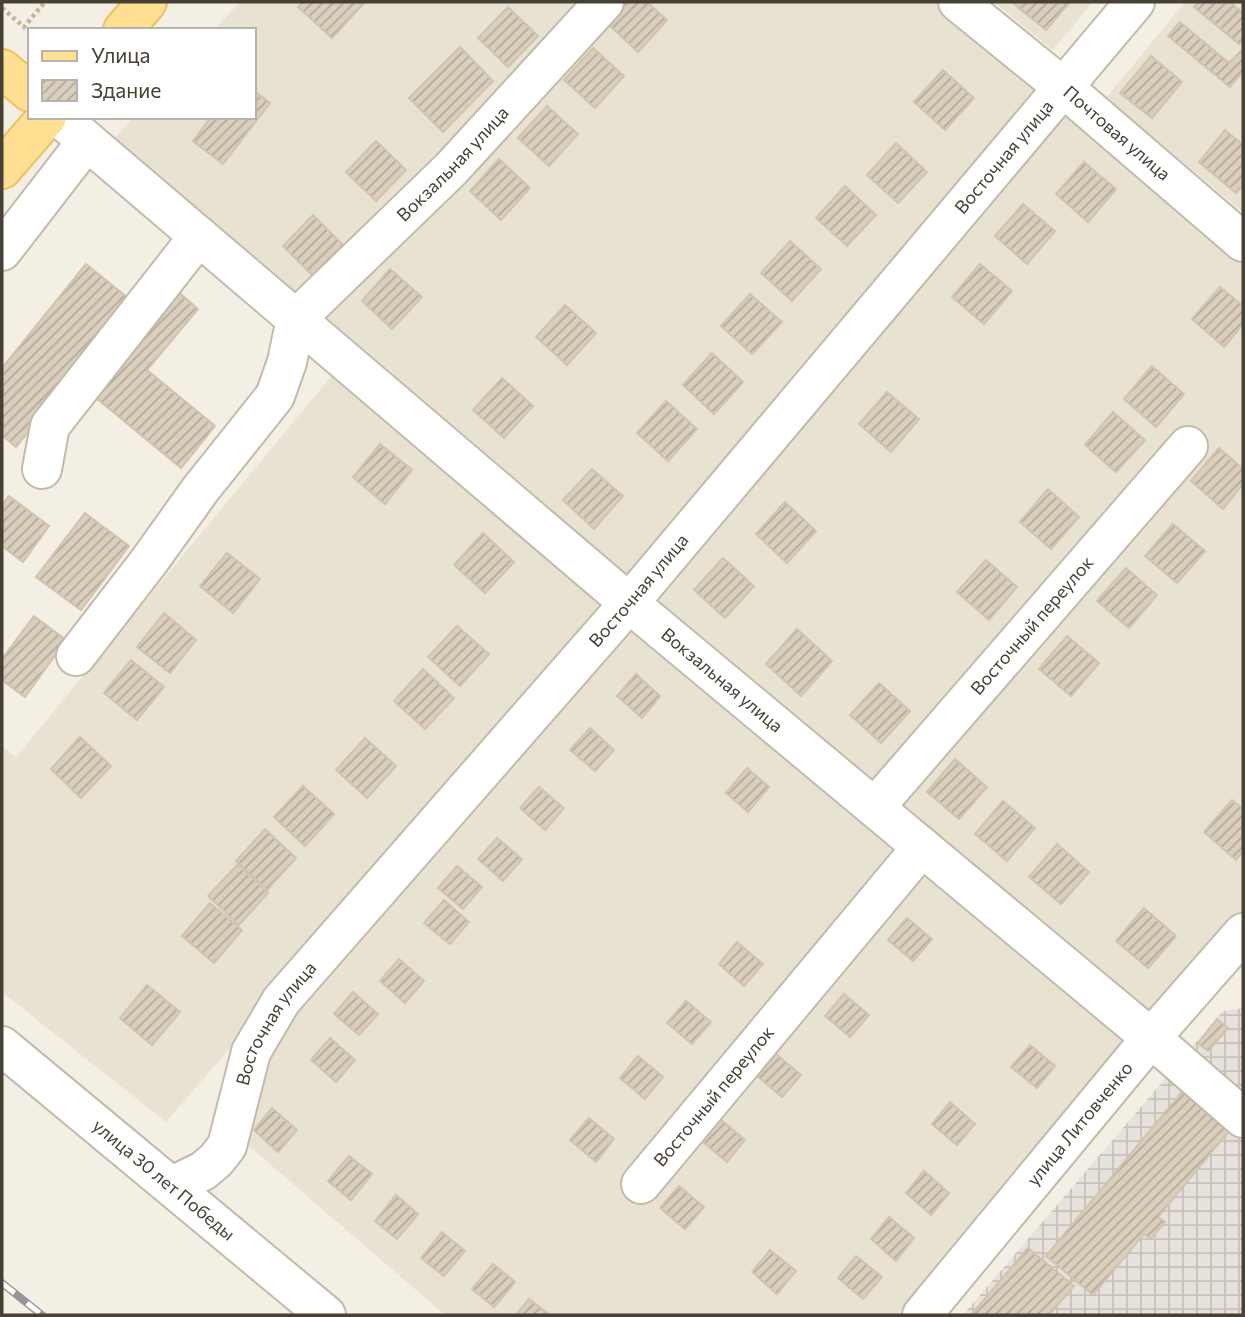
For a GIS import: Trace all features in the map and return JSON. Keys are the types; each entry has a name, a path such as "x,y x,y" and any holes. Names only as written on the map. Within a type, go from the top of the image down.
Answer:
{"main road":[{"path":"125,28 147,2"},
{"path":"2,69 28,90"},
{"path":"2,169 45,119"}],"street":[{"name":"Вокзальная улица","path":"296,318 451,169 604,2"},
{"name":"Почтовая улица","path":"958,2 1064,88 1243,242"},
{"name":"Восточная улица","path":"172,1186 203,1171 227,1146 251,1052 281,1000 629,603 1135,2"},
{"name":"Вокзальная улица","path":"73,129 629,603 1151,1038 1243,1118"},
{"path":"2,251 73,129"},
{"path":"42,469 50,426 199,236"},
{"path":"76,656 150,561 200,490 275,396 296,318"},
{"name":"Восточный переулок","path":"875,807 1188,446"},
{"name":"Восточный переулок","path":"641,1184 922,847"},
{"name":"улица Литовченко","path":"922,1315 1151,1038 1243,933"},
{"name":"улица 30 лет Победы","path":"2,1046 326,1315"}],"path":[{"path":"2,8 24,27 45,2"}],"shaded area":[{"path":"240,2 589,2 299,301 111,142 132,119 256,119 256,28 216,28"},
{"path":"610,2 938,2 1047,91 627,583 307,317"},
{"path":"994,2 1093,2 1053,50"},
{"path":"1185,2 1243,2 1243,212 1106,98"},
{"path":"1065,104 1243,257 1243,924 1150,1030 637,601"},
{"path":"333,374 613,605 166,1122 2,992 2,746 16,757"},
{"path":"630,620 1131,1037 898,1315 445,1315 242,1140 281,1024"},
{"path":"1243,1008 1243,1315 963,1315 1223,1011"}],"building":[{"path":"303,2 365,2 332,38 298,7"},
{"path":"626,2 647,2 667,20 638,52 607,23"},
{"path":"1070,2 1046,30 1014,4"},
{"path":"1199,2 1230,2 1243,13 1243,39 1239,44 1194,7"},
{"path":"508,7 538,36 508,67 478,38"},
{"path":"1180,22 1229,63 1243,49 1243,71 1230,87 1168,36"},
{"path":"460,47 493,81 443,132 409,98"},
{"path":"593,48 624,76 595,108 564,80"},
{"path":"1151,56 1182,82 1152,118 1120,93"},
{"path":"943,70 974,98 945,130 914,102"},
{"path":"256,92 270,103 223,164 193,141 210,119 256,119"},
{"path":"547,106 578,134 549,166 518,138"},
{"path":"1225,130 1243,145 1243,185 1236,193 1199,162"},
{"path":"376,141 406,170 376,201 346,172"},
{"path":"896,143 927,172 898,203 867,175"},
{"path":"499,159 530,188 501,220 470,191"},
{"path":"1084,162 1116,189 1088,222 1056,194"},
{"path":"845,186 876,215 847,246 816,218"},
{"path":"1023,204 1055,231 1027,264 995,236"},
{"path":"313,215 343,245 313,276 283,246"},
{"path":"790,241 821,269 792,301 761,273"},
{"path":"86,264 133,302 16,447 2,435 2,368"},
{"path":"980,264 1012,291 984,324 952,297"},
{"path":"390,269 422,297 392,329 362,301"},
{"path":"1220,287 1243,306 1243,324 1224,347 1192,319"},
{"path":"175,289 198,309 147,370 215,426 181,468 89,392"},
{"path":"750,294 782,322 752,354 721,326"},
{"path":"565,305 596,333 567,365 536,337"},
{"path":"712,353 743,382 714,414 683,385"},
{"path":"1152,366 1184,394 1156,427 1124,399"},
{"path":"502,378 533,406 504,438 473,410"},
{"path":"887,392 919,419 891,452 859,424"},
{"path":"666,401 697,429 668,461 637,433"},
{"path":"1113,412 1145,440 1116,472 1085,445"},
{"path":"380,444 412,470 385,504 353,477"},
{"path":"1219,448 1243,469 1243,484 1223,509 1191,481"},
{"path":"592,469 623,496 594,529 563,500"},
{"path":"1048,489 1079,517 1051,549 1020,522"},
{"path":"9,496 49,526 23,562 2,546 2,505"},
{"path":"785,502 816,531 787,563 756,534"},
{"path":"85,513 129,546 81,610 36,577"},
{"path":"1173,524 1205,551 1177,583 1145,556"},
{"path":"483,533 514,562 485,593 454,565"},
{"path":"227,553 260,579 233,613 200,586"},
{"path":"723,558 754,586 725,618 694,590"},
{"path":"986,560 1017,587 989,620 957,592"},
{"path":"1126,568 1157,595 1129,628 1097,601"},
{"path":"164,613 196,640 170,673 137,647"},
{"path":"34,616 66,640 25,697 2,680 2,659"},
{"path":"457,626 489,654 460,686 428,657"},
{"path":"797,629 832,661 801,696 766,664"},
{"path":"1067,636 1099,663 1071,696 1039,669"},
{"path":"131,660 164,687 137,720 104,693"},
{"path":"423,669 454,698 425,729 394,701"},
{"path":"636,674 660,696 642,718 617,696"},
{"path":"879,683 910,711 881,743 850,715"},
{"path":"590,728 614,750 595,771 570,750"},
{"path":"80,737 111,766 81,798 51,769"},
{"path":"365,738 396,766 367,798 336,770"},
{"path":"955,759 987,787 959,819 927,792"},
{"path":"747,768 769,787 748,812 726,793"},
{"path":"303,786 334,814 305,846 274,817"},
{"path":"539,787 564,808 545,830 520,808"},
{"path":"1232,800 1243,809 1243,851 1236,860 1204,832"},
{"path":"1003,801 1035,828 1007,861 975,834"},
{"path":"265,829 296,858 267,890 236,861"},
{"path":"497,838 522,859 503,881 478,859"},
{"path":"1057,844 1089,872 1061,904 1029,877"},
{"path":"238,864 268,893 239,925 208,896"},
{"path":"457,866 482,887 463,909 438,888"},
{"path":"444,900 469,922 450,944 424,923"},
{"path":"210,903 242,930 214,963 182,936"},
{"path":"1144,908 1176,936 1148,968 1116,941"},
{"path":"907,918 932,939 913,961 888,940"},
{"path":"737,942 763,964 744,986 719,964"},
{"path":"399,959 424,981 405,1003 380,981"},
{"path":"147,985 180,1012 152,1045 120,1018"},
{"path":"353,992 378,1014 359,1035 334,1014"},
{"path":"844,994 869,1015 850,1037 825,1016"},
{"path":"686,1001 711,1022 692,1044 667,1023"},
{"path":"1217,1019 1228,1028 1208,1051 1198,1043"},
{"path":"330,1038 355,1060 336,1082 311,1060"},
{"path":"1030,1045 1055,1066 1037,1088 1011,1067"},
{"path":"776,1054 801,1075 782,1097 757,1076"},
{"path":"638,1056 663,1077 645,1099 620,1078"},
{"path":"1186,1087 1234,1125 1158,1217 1165,1222 1151,1239 1144,1234 1093,1295 1046,1256"},
{"path":"950,1102 975,1124 957,1145 932,1124"},
{"path":"272,1108 297,1130 278,1152 254,1130"},
{"path":"589,1118 614,1139 596,1162 570,1140"},
{"path":"720,1119 745,1140 727,1162 702,1141"},
{"path":"349,1156 372,1174 351,1200 328,1181"},
{"path":"924,1171 949,1193 931,1215 906,1193"},
{"path":"679,1186 704,1207 685,1229 660,1208"},
{"path":"396,1195 418,1214 397,1239 375,1221"},
{"path":"889,1217 914,1238 896,1261 871,1239"},
{"path":"442,1232 465,1251 444,1276 421,1258"},
{"path":"1028,1248 1074,1286 1049,1315 971,1315"},
{"path":"770,1250 796,1271 777,1294 752,1272"},
{"path":"856,1256 882,1277 863,1299 838,1278"},
{"path":"493,1264 515,1282 494,1307 472,1289"},
{"path":"529,1299 550,1315 516,1315"}],"railway":[{"path":"2,1283 42,1315"}]}
